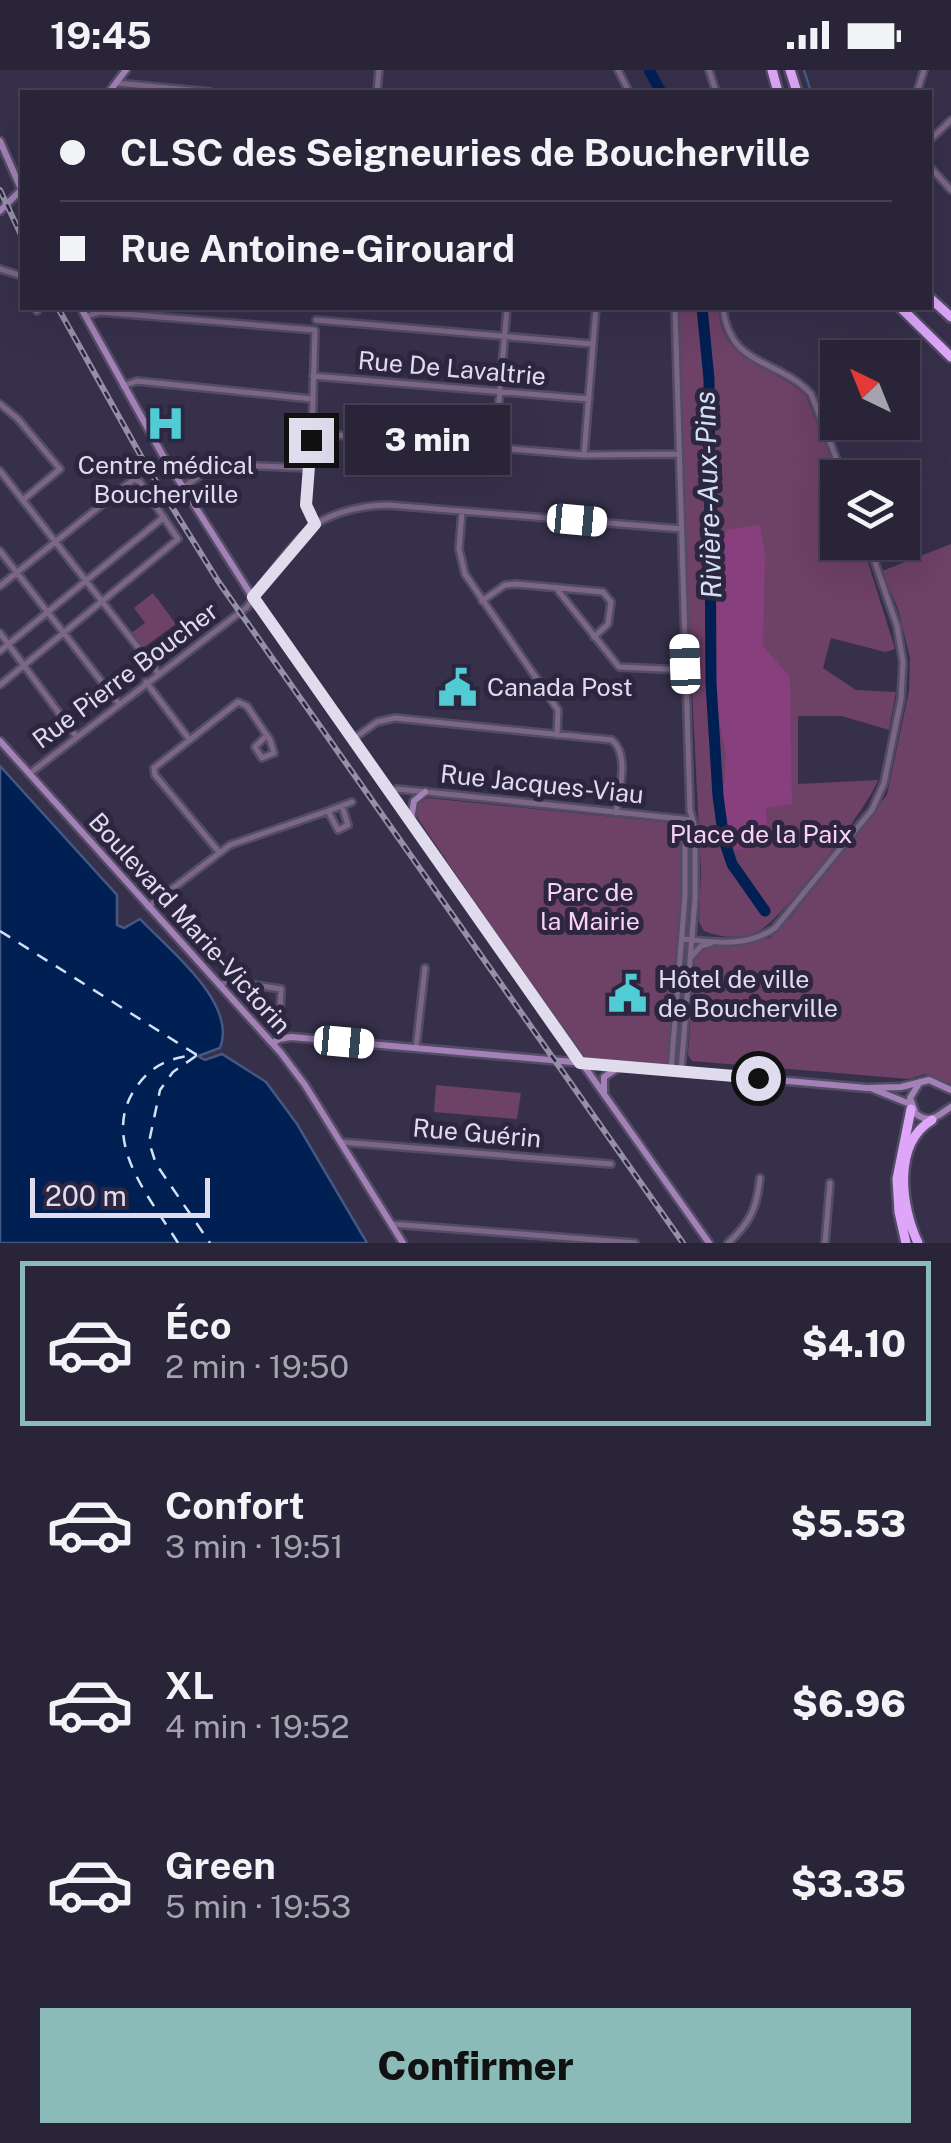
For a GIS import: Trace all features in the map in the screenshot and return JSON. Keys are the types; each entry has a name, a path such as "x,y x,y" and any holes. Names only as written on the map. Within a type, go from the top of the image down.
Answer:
{"highway":[{"path":"932,300 951,316"},
{"path":"903,310 951,357"},
{"path":"906,1243 898,1212 897,1179 911,1107"},
{"path":"918,1243 907,1213 904,1169 916,1132 932,1120"}],"street":[{"path":"111,90 126,70"},
{"path":"116,83 189,90"},
{"path":"932,138 951,120"},
{"path":"0,141 20,186"},
{"path":"932,170 951,190"},
{"path":"0,211 20,192"},
{"path":"82,310 183,488 253,597 708,1243"},
{"path":"164,318 165,310"},
{"path":"317,310 306,505 315,524 370,506 681,529"},
{"path":"496,448 507,310"},
{"path":"584,455 596,310"},
{"path":"675,310 691,820 695,833 692,940 681,1071"},
{"path":"723,310 728,332 743,352 801,384 811,394 837,460"},
{"path":"86,317 100,312 315,330"},
{"path":"316,320 593,344"},
{"name":"Rue De Lavaltrie","path":"313,376 589,399"},
{"path":"123,386 137,381 312,399"},
{"path":"1,406 18,419 60,469 23,500"},
{"path":"312,433 584,455 679,454"},
{"path":"183,488 218,464 308,468"},
{"path":"0,471 158,673"},
{"path":"0,586 130,480 140,482 176,536 176,544 0,684"},
{"path":"462,511 460,557 468,581 558,710 557,735"},
{"path":"0,650 164,517"},
{"name":"Rue Pierre Boucher","path":"29,774 247,608 315,524"},
{"path":"0,551 119,704"},
{"path":"682,939 748,942 775,928 866,818 881,794 902,699 903,662 897,626 874,560"},
{"path":"482,601 510,584 608,594 612,602 610,620 594,637"},
{"path":"556,588 618,668 686,670"},
{"path":"0,632 76,736"},
{"path":"146,682 189,739"},
{"path":"218,852 155,775 154,768 235,704 242,702 274,744 274,753 262,758 255,747 267,735"},
{"path":"353,740 377,722 395,718 616,743 621,776 616,812"},
{"name":"Boulevard Marie-Victorin","path":"0,741 219,985 276,1041 403,1243"},
{"name":"Rue Jacques-Viau","path":"391,794 397,790 425,792 691,820"},
{"path":"413,825 411,808 418,795 425,792"},
{"path":"148,907 218,852 250,835 352,802"},
{"path":"328,810 336,830 344,829 348,822 342,806"},
{"path":"671,1070 682,939 685,828 691,820"},
{"path":"693,922 703,937 714,942"},
{"path":"690,963 697,950 714,942"},
{"path":"416,1048 425,968"},
{"path":"219,985 229,980 281,989 276,1041 416,1048 867,1088 901,1087 932,1080 951,1090"},
{"path":"605,1097 604,1077 622,1066"},
{"path":"911,1107 912,1090 922,1082"},
{"path":"867,1088 897,1096 918,1117 932,1120 949,1108 943,1085"},
{"name":"Rue Guérin","path":"340,1142 611,1164"},
{"path":"728,1243 745,1228 757,1208 760,1178"},
{"path":"825,1243 830,1183"},
{"path":"391,1224 635,1243"}],"green space":[{"name":"Place de la Paix","path":"679,310 718,310 729,342 739,353 806,396 820,440 824,440 832,460 820,460 820,560 867,560 895,649 885,652 831,638 823,668 856,690 896,692 889,730 842,716 798,716 798,784 878,780 842,837 785,908 757,932 737,937 704,931 699,922 701,871 684,528"},
{"name":"Place de la Paix","path":"760,525 765,554 763,646 790,677 792,804 766,808 767,830 776,838 735,850 727,828 723,796 726,753 716,706 717,593 722,536 729,529"},
{"path":"951,544 951,1084 925,1074 909,1079 692,1061 688,1055 696,942 743,945 770,938 887,795 909,691 910,658 898,609 882,571 920,560 920,556"},
{"path":"153,593 176,624 143,648 131,633 145,623 134,608"},
{"name":"Parc de la Mairie","path":"428,798 682,824 678,996 669,1068 581,1057 418,819 416,809"},
{"path":"436,1085 521,1093 517,1119 434,1112"}],"water":[{"path":"0,766 117,895 117,925 124,928 140,919 197,978 219,1013 223,1031 220,1048 198,1056 205,1060 222,1054 266,1082 297,1124 367,1243 0,1243"}],"waterway":[{"name":"Rivière-Aux-Pins","path":"649,70 660,90"},
{"path":"804,70 810,90"},
{"name":"Rivière-Aux-Pins","path":"702,310 709,379 711,683 718,796 732,864 765,911"}],"ferry route":[{"path":"0,931 197,1055"},
{"path":"178,1243 132,1168 123,1127 126,1106 149,1073 171,1060 197,1055"},
{"path":"196,1056 173,1072 160,1090 149,1142 156,1164 210,1243"}],"railway":[{"path":"0,190 20,233"},
{"path":"59,310 146,465 218,581 683,1243"}],"place":[{"name":"Centre médical Boucherville","path":"166,424"},
{"name":"Canada Post","path":"457,687"},
{"name":"Hôtel de ville de Boucherville","path":"628,993"}],"route":[{"path":"311,440 306,505 315,524 253,597 391,794 580,1063 758,1078"}]}
